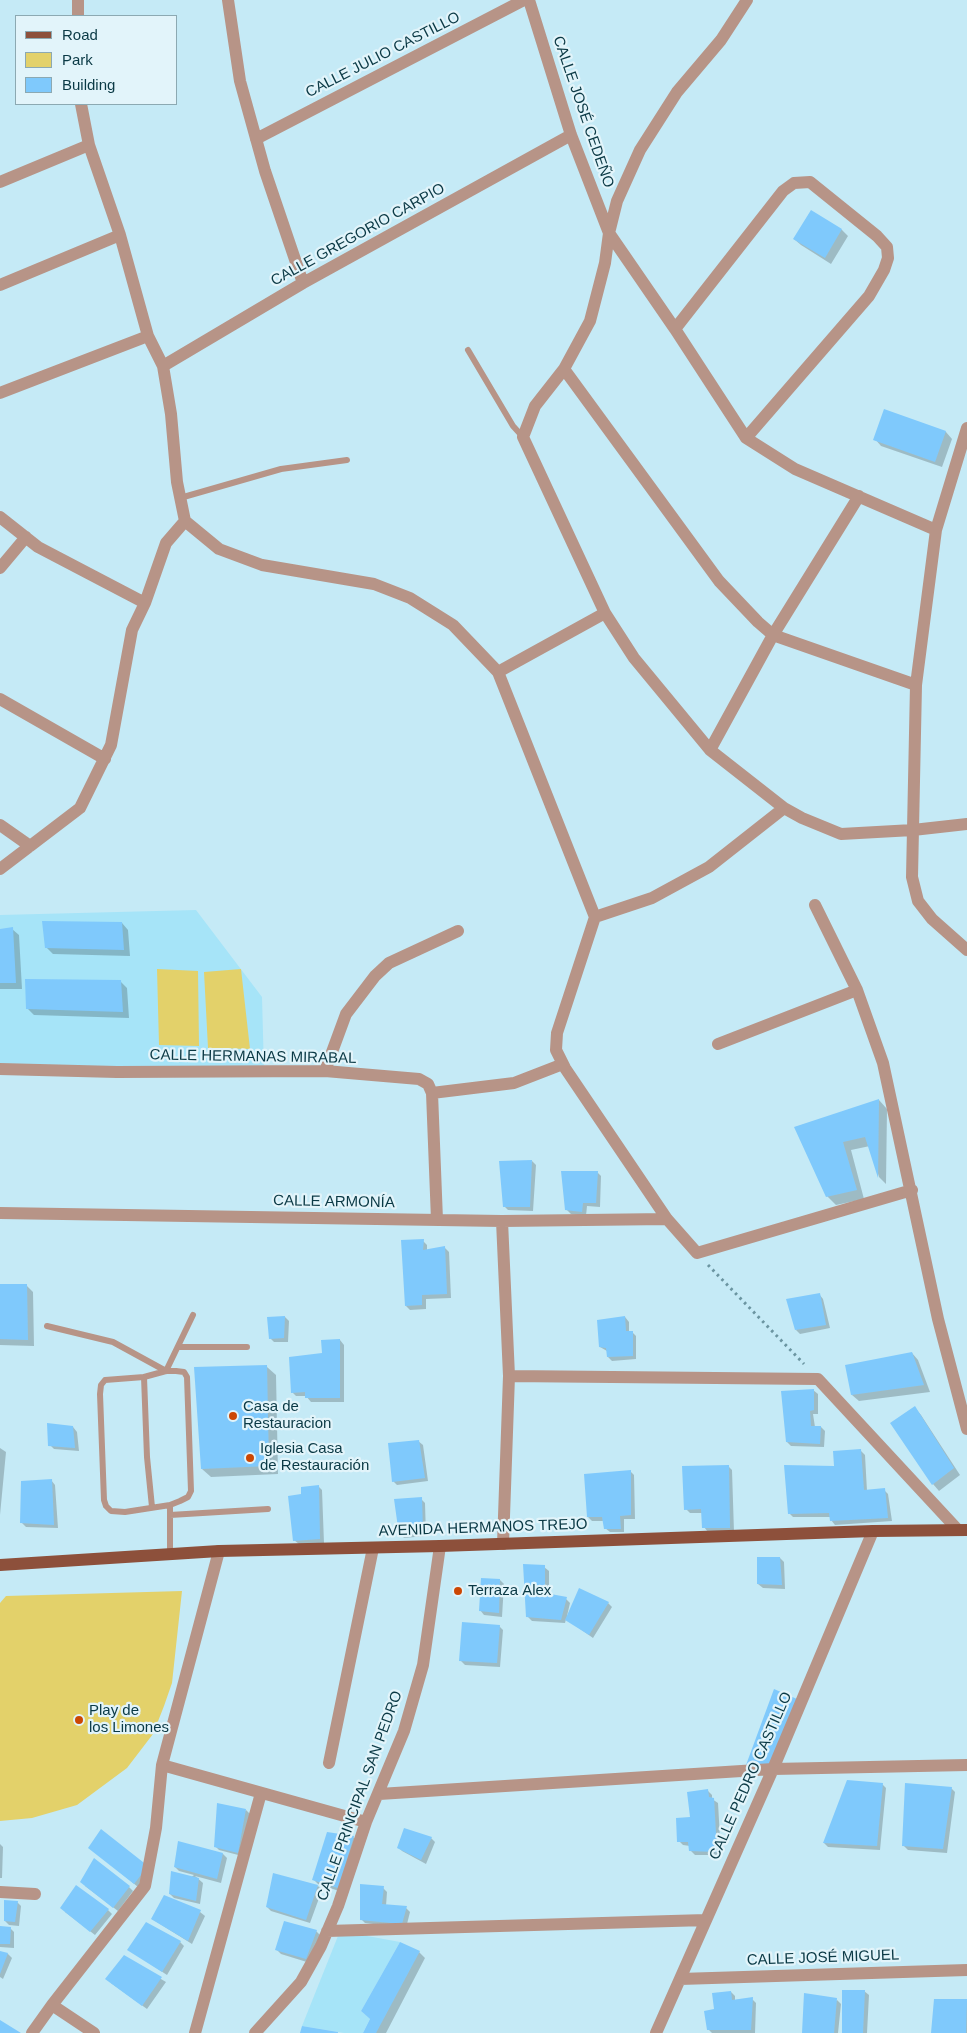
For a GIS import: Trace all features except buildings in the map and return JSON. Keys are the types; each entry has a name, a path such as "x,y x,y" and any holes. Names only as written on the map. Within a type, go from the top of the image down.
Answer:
{"main road":[{"name":"AVENIDA HERMANOS TREJO","path":"0,1564 219,1551 440,1546 873,1531 962,1530"}],"street":[{"path":"78,0 78,15"},
{"path":"228,0 240,81 256,139 303,283"},
{"name":"CALLE JULIO CASTILLO","path":"256,139 524,0"},
{"name":"CALLE JOSÉ CEDEÑO","path":"529,0 571,135 608,233"},
{"path":"747,0 720,40 677,92 640,150 617,201 608,233 606,263 590,321 564,369 535,406 523,437 605,613 634,658 710,750 784,808 802,818 841,834 914,830 967,824"},
{"path":"81,105 89,145 120,235 148,336 163,366 171,414 180,498 185,521 219,549 262,565 374,584 410,598 453,625 498,672 595,917 557,1033 556,1050 563,1064 668,1219 697,1253 912,1190"},
{"name":"CALLE GREGORIO CARPIO","path":"163,366 303,283 571,135"},
{"path":"0,182 89,145"},
{"path":"675,329 784,190 794,182 810,182 862,224 887,248 888,258 884,270 869,296 746,438"},
{"path":"608,233 675,329 746,438 795,469 936,530"},
{"path":"0,286 120,235"},
{"path":"0,393 148,336"},
{"path":"564,369 719,581 758,622 773,634 916,685"},
{"path":"967,428 936,530 916,685 912,877 918,901 932,919 967,950"},
{"path":"710,750 773,634 859,496"},
{"path":"0,517 38,547 145,603"},
{"path":"0,868 80,808 111,745 132,630 145,603 166,543 185,521"},
{"path":"0,568 26,537"},
{"path":"498,672 605,613"},
{"path":"0,699 105,759"},
{"path":"595,917 652,898 709,867 784,808"},
{"path":"0,825 30,846"},
{"path":"815,905 857,990 884,1063 938,1319 967,1429"},
{"path":"325,1071 346,1014 375,976 389,963 458,931"},
{"path":"718,1044 857,990"},
{"path":"437,1220 432,1093 514,1083 563,1064"},
{"name":"CALLE HERMANAS MIRABAL","path":"0,1069 117,1072 325,1071 419,1079 428,1084 432,1093"},
{"name":"CALLE ARMONÍA","path":"0,1213 502,1221 668,1219"},
{"path":"502,1221 510,1376 503,1544"},
{"path":"510,1376 818,1378 962,1530"},
{"name":"CALLE PEDRO CASTILLO","path":"656,2033 773,1769 873,1531"},
{"name":"CALLE PRINCIPAL SAN PEDRO","path":"255,2033 301,1982 327,1932 366,1822 380,1794 404,1731 423,1665 440,1546"},
{"path":"329,1763 373,1548"},
{"path":"32,2033 145,1886 156,1828 162,1765 219,1551"},
{"path":"162,1765 366,1822"},
{"path":"380,1794 773,1769 967,1765"},
{"path":"195,2033 261,1792"},
{"path":"0,1892 35,1894"},
{"path":"327,1932 706,1920"},
{"name":"CALLE JOSÉ MIGUEL","path":"680,1979 967,1970"},
{"path":"52,2005 94,2033"}],"lane":[{"path":"468,350 513,426 523,437"},
{"path":"180,498 281,469 347,460"},
{"path":"166,1371 193,1316"},
{"path":"46,1326 113,1342 166,1371"},
{"path":"179,1347 247,1347"},
{"path":"166,1371 181,1371 187,1378 192,1473 191,1491 188,1496 170,1505 116,1512 111,1511 106,1506 104,1500 100,1385 105,1380 144,1377 166,1371"},
{"path":"144,1377 147,1456 152,1507"},
{"path":"170,1505 170,1554"},
{"path":"170,1514 268,1509"}],"path":[{"path":"697,1253 818,1378"}],"shaded area":[{"path":"196,910 262,997 264,1071 0,1064 0,915"},
{"path":"340,1931 400,1942 361,2011 370,2019 363,2033 344,2033 302,2026"}],"green space":[{"path":"157,969 198,971 199,1046 159,1045"},
{"path":"241,969 250,1049 208,1048 204,972"},
{"name":"Play de los Limones","path":"182,1591 172,1683 153,1734 127,1768 77,1805 32,1818 0,1821 0,1603 6,1596"}],"place":[{"name":"Casa de Restauracion","path":"233,1416"},
{"name":"Iglesia Casa de Restauración","path":"250,1458"},
{"name":"Terraza Alex","path":"458,1591"},
{"name":"Play de los Limones","path":"79,1720"}]}
